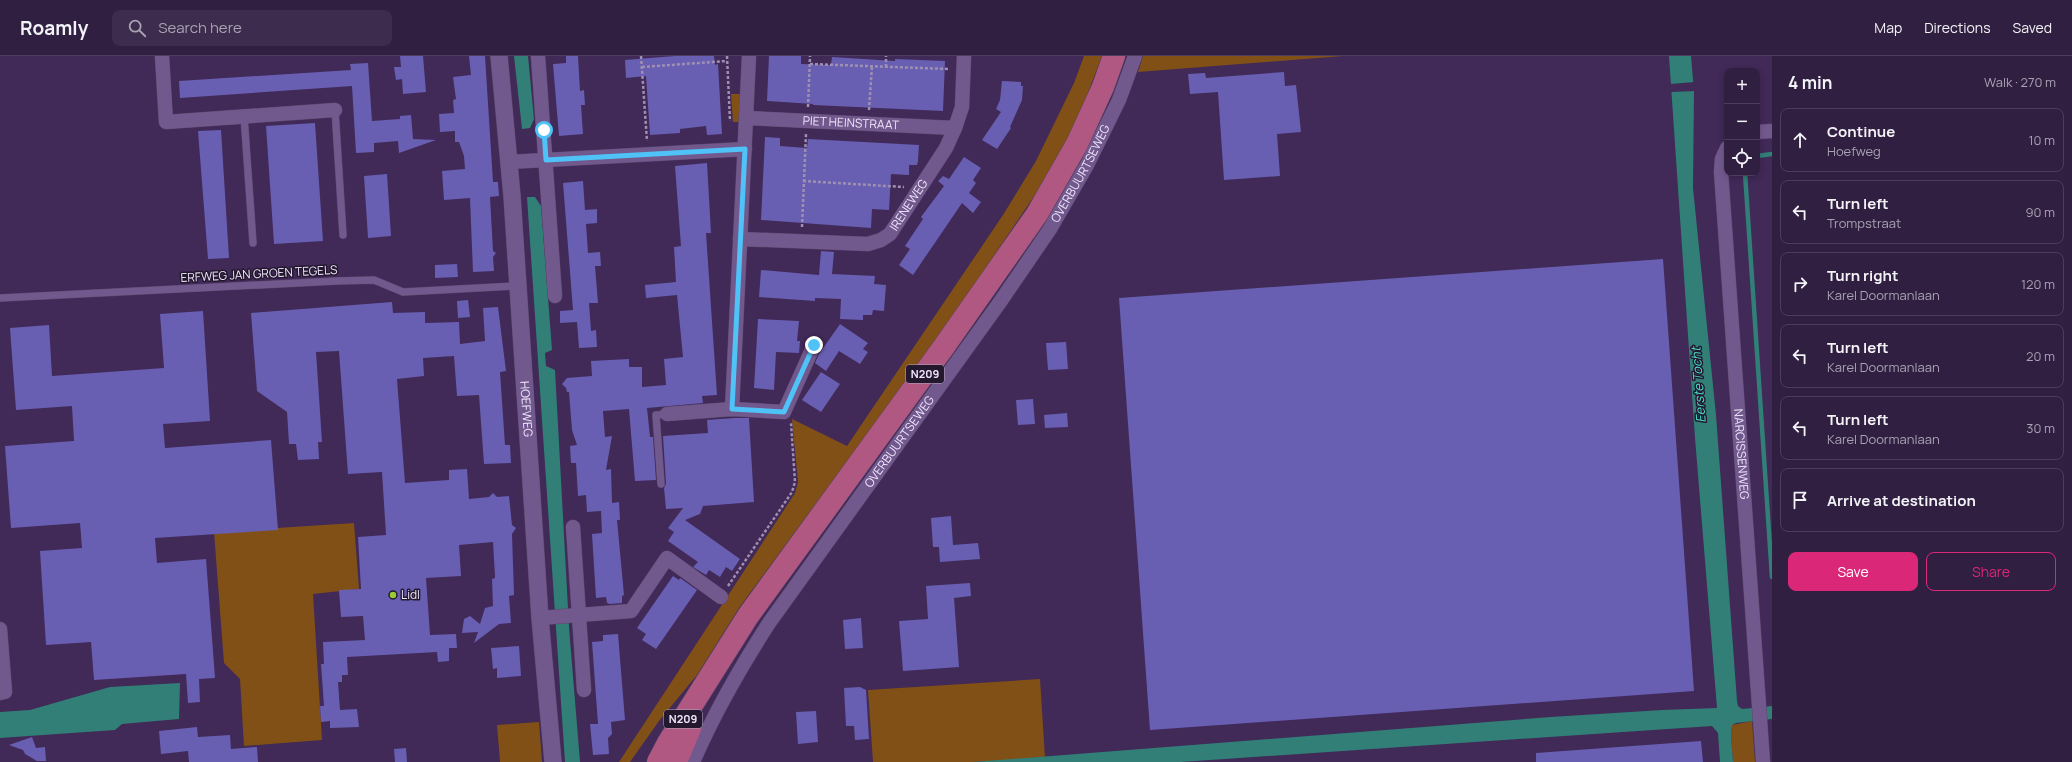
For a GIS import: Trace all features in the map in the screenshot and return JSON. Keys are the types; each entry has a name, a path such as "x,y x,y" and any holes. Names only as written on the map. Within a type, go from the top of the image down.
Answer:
{"main road":[{"name":"OVERBUURTSEWEG","path":"658,762 668,743 711,677 748,616 943,348 1037,214 1077,144 1103,87 1114,56"},
{"name":"OVERBUURTSEWEG","path":"676,762 711,677"}],"street":[{"path":"162,56 166,122 335,110"},
{"name":"HOEFWEG","path":"499,56 509,162 517,286 546,618 544,708 553,762"},
{"path":"538,56 555,296"},
{"path":"732,409 740,239 738,150 746,118 749,56"},
{"name":"OVERBUURTSEWEG","path":"693,762 708,725 734,677 769,624 1000,302 1050,229 1087,165 1112,113 1135,56"},
{"name":"IRENEWEG","path":"740,239 868,244 881,240 890,234 946,148 956,128 962,107 964,63"},
{"name":"PIET HEINSTRAAT","path":"746,118 956,128"},
{"path":"1760,132 1772,131"},
{"path":"509,162 738,150"},
{"name":"NARCISSENWEG","path":"1724,154 1722,158 1721,172 1763,762"},
{"path":"667,414 732,409 784,412 814,345"},
{"path":"573,527 575,616 584,690"},
{"path":"546,618 631,612 667,558 721,597"},
{"path":"0,629 2,693"}],"lane":[{"path":"335,110 343,235"},
{"path":"244,116 253,243"},
{"name":"ERFWEG JAN GROEN TEGELS","path":"0,298 337,280 374,280 403,292 517,286"},
{"path":"661,484 656,415 667,414"}],"path":[{"path":"641,56 648,154"},
{"path":"727,56 738,150"},
{"path":"801,242 810,56"},
{"path":"886,56 886,67"},
{"path":"642,68 727,61"},
{"path":"810,64 886,67 964,63"},
{"path":"868,124 872,66"},
{"path":"803,181 920,187"},
{"path":"721,597 792,492 795,482 791,417 784,412"}],"shaded area":[{"path":"1084,56 1102,56 1076,124 1045,180 947,325 739,608 697,675 659,721 630,762 619,762 795,493 798,482 792,419 847,446 1003,215 1036,161 1074,83"},
{"path":"1143,56 1343,56 1138,72"},
{"path":"731,94 741,94 740,122 733,122"},
{"path":"354,523 359,589 313,594 322,740 244,746 240,679 224,663 214,532"},
{"path":"1040,679 1045,758 973,762 873,762 868,690"},
{"path":"1752,721 1755,762 1733,762 1731,735 1732,725"},
{"path":"539,722 542,762 500,762 497,725"}],"water":[{"path":"514,56 528,56 534,119 530,128 522,129"},
{"name":"Eerste Tocht","path":"1669,56 1691,56 1694,92 1693,188 1716,415 1737,701 1738,706 1742,709 1772,706 1772,719 1736,723 1732,725 1731,735 1733,762 1720,762 1718,733 1712,726 1181,762 973,762 1551,717 1717,708 1695,438"},
{"path":"527,197 535,197 541,206 552,350 545,353 546,366 555,370 569,627 580,762 565,762"},
{"path":"180,683 179,719 122,724 115,730 0,738 0,712 30,710 110,687"}],"pier":[{"path":"1695,82 1696,91 1671,92 1670,84"}],"building":[{"path":"400,56 423,56 426,92 403,94 402,79 396,80 394,67 401,67"},
{"path":"469,56 485,56 493,182 498,182 499,196 490,197 493,251 496,253 493,257 494,271 473,272 470,198 444,200 442,171 465,169 464,156 459,142 455,142 455,131 440,132 439,114 454,113 453,100 456,99 453,77 471,75"},
{"path":"566,56 578,56 580,91 584,90 585,105 581,105 583,134 559,136 553,64 566,63"},
{"path":"675,56 714,56 715,65 718,64 722,134 707,135 706,126 680,129 680,133 650,135 646,76 626,78 625,60"},
{"path":"769,56 801,56 801,64 831,65 832,57 895,61 895,59 945,61 943,111 813,105 767,101"},
{"path":"368,63 372,121 400,119 400,116 411,115 413,139 436,140 399,153 398,141 374,143 374,152 356,153 352,86 180,98 179,81 351,70 350,64"},
{"path":"1284,72 1285,86 1296,85 1301,132 1277,134 1280,176 1224,180 1218,92 1190,94 1188,74 1205,73 1206,78"},
{"path":"1002,81 1021,82 1021,86 1023,86 1022,100 1010,127 1011,128 997,149 982,140 1001,112 996,109 1000,100"},
{"path":"315,123 323,241 274,244 266,126"},
{"path":"221,130 229,258 208,259 198,131"},
{"path":"765,137 780,138 780,146 807,148 808,139 919,145 918,161 917,165 909,165 909,175 891,174 889,210 872,209 871,228 761,220"},
{"path":"964,157 981,168 973,180 976,183 969,193 981,202 973,213 962,203 913,275 899,265 910,249 905,246 923,219 921,217 944,186 938,181 943,176 949,179"},
{"path":"707,163 711,233 706,233 717,395 702,396 703,403 647,408 650,437 653,437 656,480 635,481 629,409 603,411 605,437 612,436 606,470 611,469 612,503 619,502 620,520 617,520 624,595 622,596 622,603 610,604 607,603 606,597 596,598 592,534 602,533 601,511 587,512 586,495 578,496 576,463 571,463 570,446 577,445 572,430 569,392 567,392 566,388 562,384 567,378 592,376 591,361 629,359 629,367 642,367 642,387 666,385 664,359 683,357 677,295 646,298 645,285 676,282 674,247 681,246 675,166"},
{"path":"387,174 391,236 368,238 364,176"},
{"path":"583,181 585,210 597,209 597,223 586,224 588,253 600,252 601,266 595,266 598,303 589,303 591,331 596,330 597,347 579,348 577,322 560,323 560,311 573,310 563,183"},
{"path":"821,251 834,252 832,274 875,276 874,284 886,285 884,311 873,310 872,315 863,315 863,320 840,319 841,299 815,298 815,301 759,297 761,270 819,275"},
{"path":"1663,259 1694,691 1150,730 1119,298"},
{"path":"457,264 458,277 435,278 435,265"},
{"path":"468,300 470,317 458,318 457,301"},
{"path":"392,302 393,313 425,312 425,323 459,322 460,344 485,341 483,308 498,307 506,371 500,372 505,445 510,445 511,463 484,464 479,395 457,396 454,356 423,358 424,376 397,379 405,483 449,480 449,470 467,469 469,499 489,497 493,493 497,497 509,496 512,525 516,528 512,534 514,595 509,596 511,623 499,624 474,643 478,632 462,633 464,619 470,616 480,624 485,608 493,606 492,579 495,578 495,576 493,542 459,545 461,576 426,578 430,635 456,634 457,648 449,648 449,661 438,662 437,652 347,657 348,675 342,675 342,682 338,682 340,710 357,709 359,727 330,728 330,721 321,722 320,706 324,706 321,664 324,664 323,642 365,640 363,616 341,617 339,590 361,589 358,537 386,535 382,472 348,474 339,351 316,352 322,442 318,442 319,459 298,460 296,444 289,444 287,412 257,391 251,313"},
{"path":"203,311 210,421 163,424 165,448 271,440 278,530 155,538 157,563 206,559 215,678 199,679 200,702 188,703 186,674 94,680 91,642 46,645 40,551 82,548 80,523 11,528 5,446 74,441 72,406 16,410 10,328 49,325 52,376 164,368 160,314"},
{"path":"758,319 799,321 797,341 800,341 799,353 776,352 774,390 754,388"},
{"path":"840,324 868,343 863,349 868,352 860,364 839,351 826,371 815,363 819,354"},
{"path":"1066,342 1068,369 1048,370 1046,343"},
{"path":"821,372 840,384 821,412 802,400"},
{"path":"1033,399 1035,424 1018,425 1016,400"},
{"path":"1067,413 1068,427 1045,428 1044,415"},
{"path":"749,418 754,502 703,506 700,514 685,520 740,559 732,571 726,567 720,577 709,570 706,575 693,567 698,562 668,541 674,532 668,528 683,508 666,509 663,436 708,433 707,420"},
{"path":"951,516 953,545 978,543 980,559 940,562 939,547 933,547 931,518"},
{"path":"673,576 679,580 680,578 697,590 656,649 642,640 646,634 637,628"},
{"path":"970,583 971,596 954,598 959,667 903,671 899,621 928,619 926,586"},
{"path":"861,618 863,648 845,649 843,620"},
{"path":"618,634 625,720 611,722 612,734 608,738 609,754 593,755 590,724 598,724 592,642 603,641 603,635"},
{"path":"519,646 521,676 497,678 497,668 493,669 491,648"},
{"path":"860,687 866,690 869,739 855,740 854,726 846,726 844,688"},
{"path":"816,711 818,742 798,744 796,712"},
{"path":"197,727 198,737 230,735 231,749 257,747 258,762 189,762 188,751 161,754 159,731"},
{"path":"32,737 36,748 45,747 46,761 37,761 25,754 23,750 9,745"},
{"path":"1701,741 1703,762 1536,762 1536,753"},
{"path":"406,748 407,762 395,762 394,749"}],"waterway":[{"path":"1760,156 1772,154"},
{"path":"1745,176 1772,577"}],"place":[{"name":"Lidl","path":"393,595"}],"route":[{"path":"544,130 546,160 745,149 732,409 784,412 814,345"}]}
